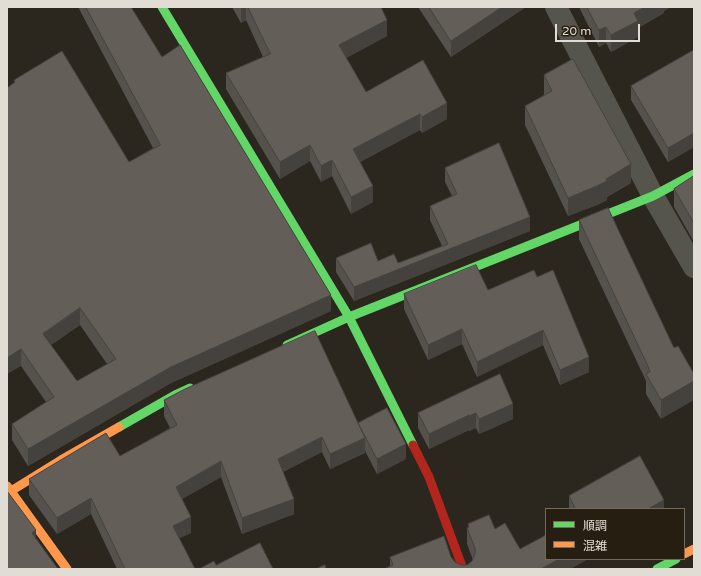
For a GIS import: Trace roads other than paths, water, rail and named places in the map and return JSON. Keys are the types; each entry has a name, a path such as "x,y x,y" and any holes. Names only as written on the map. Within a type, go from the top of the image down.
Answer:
{"street":[{"path":"162,7 349,317 429,477 463,569"},
{"path":"556,7 653,196 694,267"},
{"path":"277,349 349,317 653,196 694,174"},
{"path":"67,569 9,489 176,394 198,384"},
{"path":"685,554 694,549"},
{"path":"657,569 674,560"}]}
